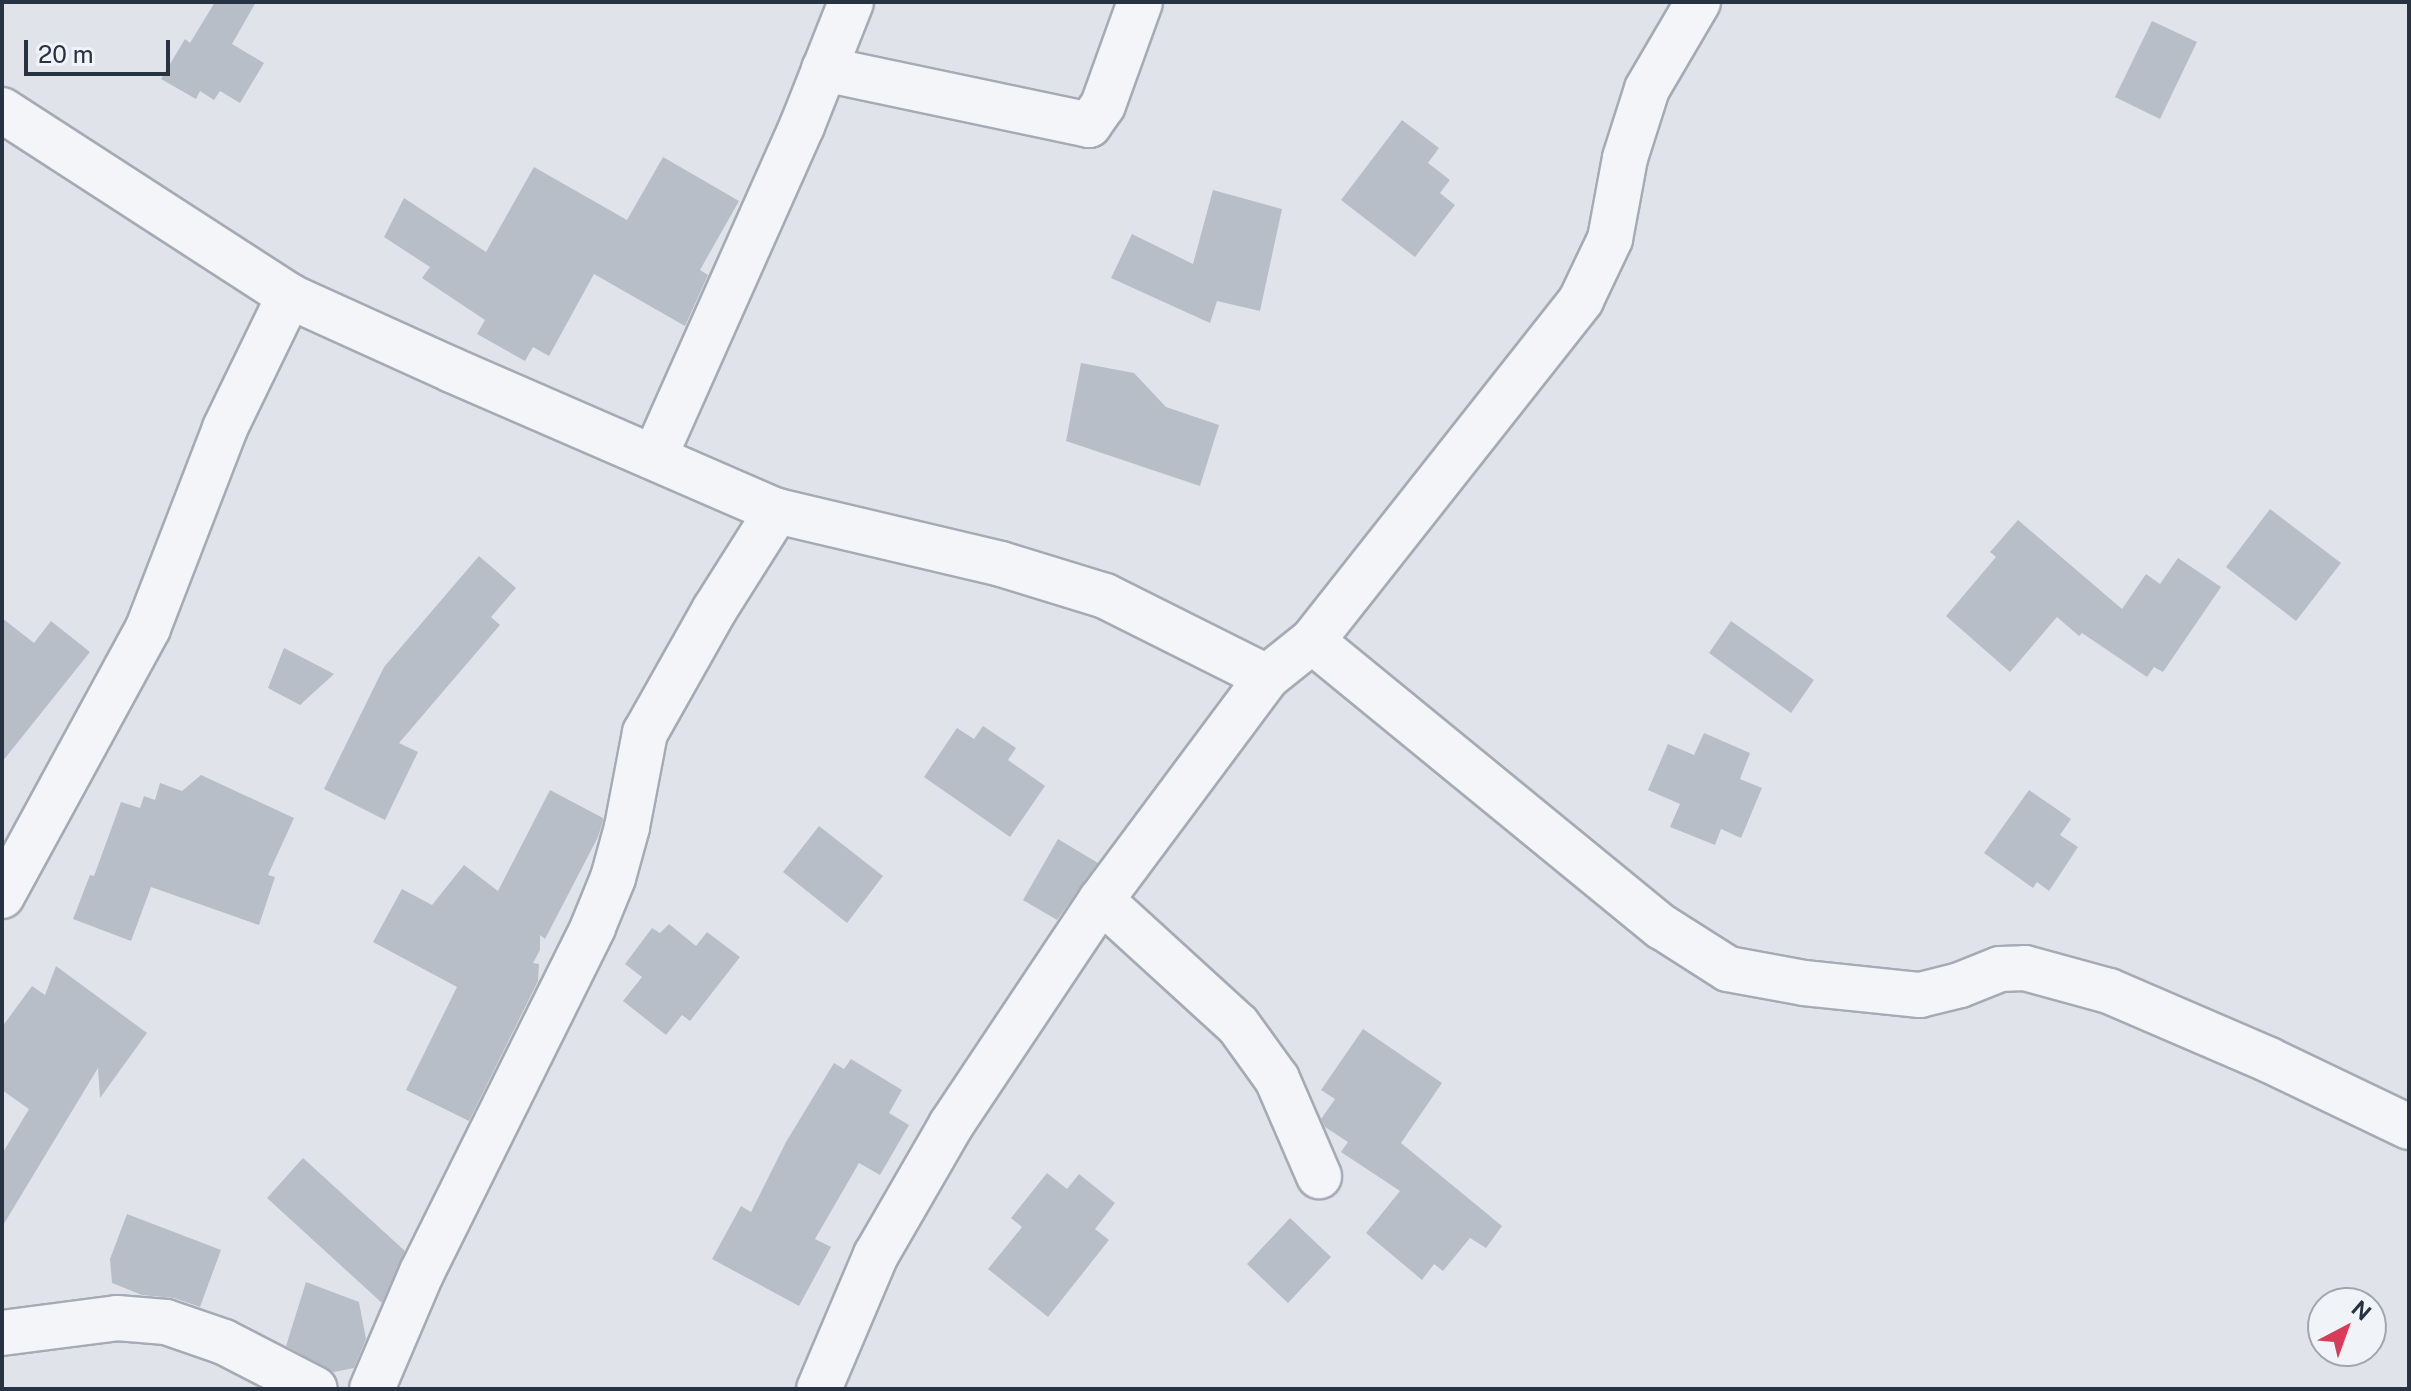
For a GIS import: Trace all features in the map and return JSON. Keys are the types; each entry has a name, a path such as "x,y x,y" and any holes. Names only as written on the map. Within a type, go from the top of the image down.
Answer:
{"street":[{"path":"655,456 851,2"},
{"path":"824,69 1077,126 1089,125 1103,105 1140,2"},
{"path":"819,1389 876,1255 951,1125 1101,900 1267,677 1312,641 1581,300 1610,239 1625,158 1647,89 1698,2"},
{"path":"2,110 289,296 560,418 655,456 777,511 1001,564 1105,596 1267,677"},
{"path":"2,896 148,628 225,428 289,296"},
{"path":"372,1389 422,1272 598,915 627,827 645,733 715,609 777,511"},
{"path":"1312,641 1662,927 1728,969 1804,983 1920,995 1960,985 2000,969 2025,968 2109,991 2269,1060 2409,1127"},
{"path":"1101,900 1238,1025 1277,1079 1319,1176"},
{"path":"2,1333 117,1318 166,1322 224,1342 315,1389"}],"building":[{"path":"215,2 256,2 232,44 264,63 240,103 220,91 214,100 200,91 196,99 161,79 185,39 190,43"},
{"path":"2152,21 2197,42 2160,119 2115,97"},
{"path":"1402,120 1439,148 1428,163 1450,180 1440,193 1455,205 1415,257 1341,200"},
{"path":"663,157 739,201 700,270 708,275 685,326 594,274 549,356 533,347 525,361 477,334 485,320 422,278 430,267 384,237 404,198 486,252 534,167 627,220"},
{"path":"1213,190 1282,209 1260,311 1217,301 1210,323 1111,278 1132,234 1193,264"},
{"path":"1081,363 1134,373 1166,407 1219,425 1200,486 1066,441"},
{"path":"2270,509 2341,563 2296,621 2226,567"},
{"path":"2018,520 2122,609 2146,574 2160,584 2178,558 2221,587 2163,672 2154,667 2147,677 2082,633 2079,636 2057,617 2010,672 1946,616 1996,557 1990,552"},
{"path":"479,556 516,588 491,617 500,625 399,743 418,752 385,820 324,789 384,667"},
{"path":"2,618 34,643 51,621 90,652 2,762"},
{"path":"1731,621 1814,680 1791,713 1709,653"},
{"path":"284,648 334,674 300,705 268,688"},
{"path":"983,726 1016,748 1008,760 1045,786 1010,837 924,777 957,728 974,739"},
{"path":"1704,733 1750,753 1740,779 1762,788 1741,838 1721,829 1715,845 1670,827 1680,804 1648,790 1668,744 1694,755"},
{"path":"201,775 294,818 268,875 275,877 259,925 151,887 131,941 73,919 90,875 94,876 121,802 140,808 144,796 155,800 160,783 182,791"},
{"path":"550,790 603,818 603,821 598,837 545,939 540,935 540,950 533,963 539,964 538,981 469,1121 406,1090 457,987 373,942 402,889 432,905 464,865 498,891"},
{"path":"2029,790 2071,819 2060,835 2078,847 2049,891 2037,882 2033,888 1984,853"},
{"path":"819,826 883,876 847,923 783,872"},
{"path":"1058,839 1098,863 1057,920 1023,900"},
{"path":"669,924 696,946 707,932 740,957 690,1021 682,1015 666,1035 623,1001 642,977 625,964 652,928 660,933"},
{"path":"56,966 147,1033 100,1098 98,1068 2,1227 2,1154 29,1109 2,1090 2,1027 32,986 45,995"},
{"path":"1363,1029 1442,1083 1401,1143 1502,1226 1486,1248 1470,1238 1443,1271 1434,1264 1422,1280 1366,1233 1400,1191 1341,1152 1348,1142 1325,1127 1321,1119 1335,1099 1321,1090"},
{"path":"851,1059 902,1090 889,1113 909,1125 880,1175 859,1163 815,1239 831,1247 799,1306 712,1259 741,1206 751,1212 786,1142 834,1063 844,1069"},
{"path":"303,1158 405,1251 382,1303 267,1198"},
{"path":"1047,1173 1067,1189 1079,1174 1115,1203 1095,1229 1109,1240 1048,1317 988,1269 1022,1227 1011,1218"},
{"path":"127,1214 221,1250 200,1307 174,1298 142,1295 112,1283 110,1259"},
{"path":"1290,1218 1331,1257 1288,1303 1247,1264"},
{"path":"306,1282 359,1302 366,1339 354,1368 334,1372 286,1346"}]}
